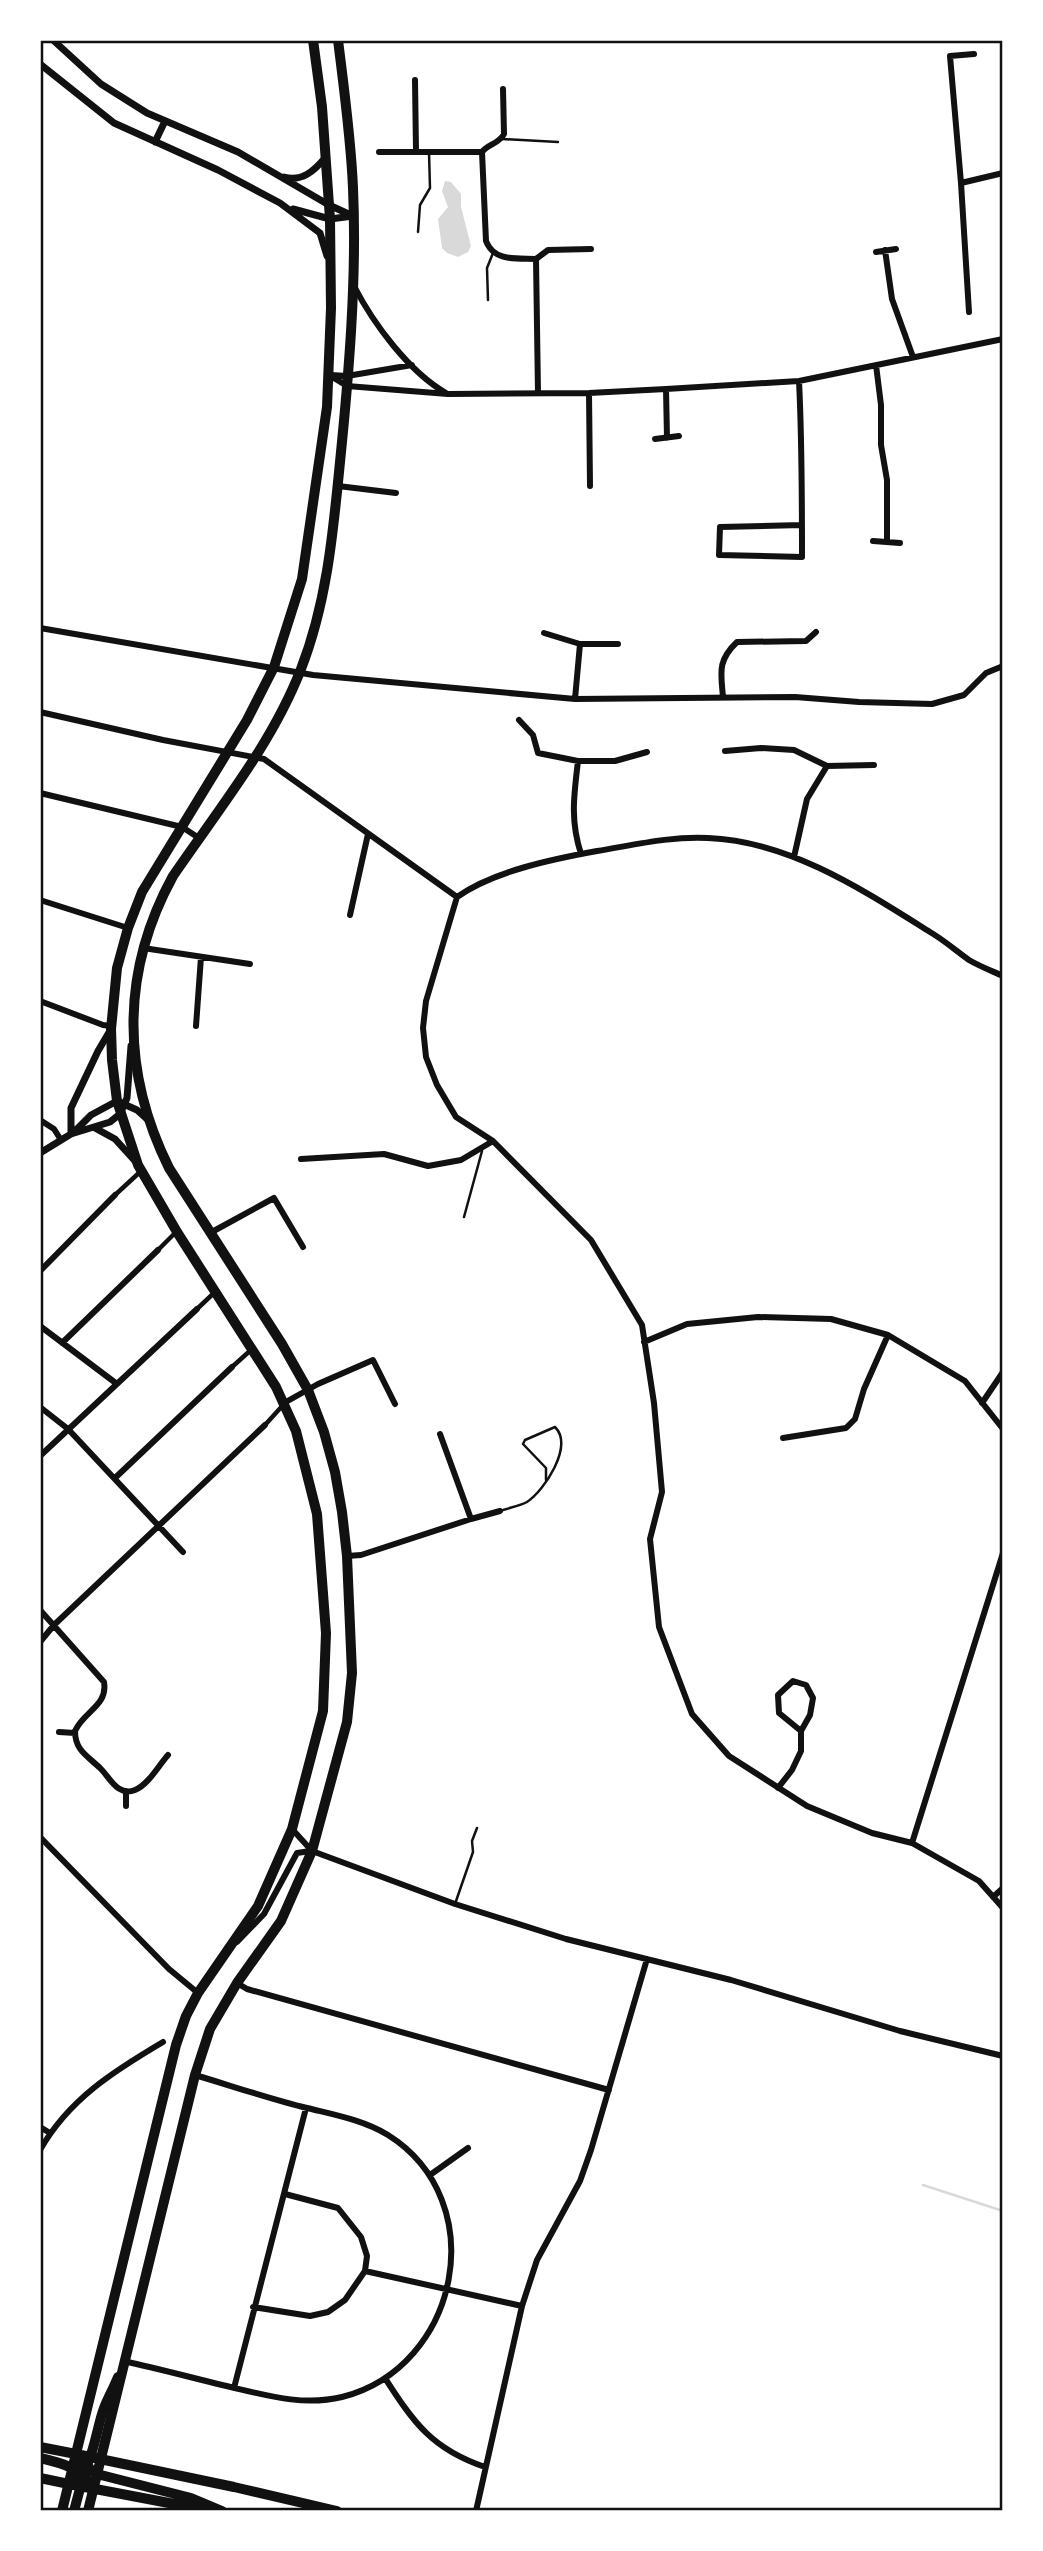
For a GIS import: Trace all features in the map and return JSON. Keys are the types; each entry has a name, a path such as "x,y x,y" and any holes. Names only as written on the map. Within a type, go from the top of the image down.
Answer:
{"main road":[{"path":"88,2511 93,2488 76,2455 176,2045 198,1993 258,1906 292,1829 323,1711 326,1633 317,1514 304,1455 284,1404 253,1348 177,1232 139,1168 120,1114 121,1102 112,1060 111,1028 117,968 142,892 245,725 274,667 302,579 321,459 329,375 330,219 322,107 313,40"},
{"path":"62,2511 69,2484 102,2460 123,2361 195,2075 210,2029 237,1983 281,1921 312,1851 347,1722 351,1697 347,1556 335,1472 324,1432 308,1390 282,1344 169,1168 148,1120 133,1031 135,980 143,948 162,897 275,722 300,672 318,622 331,557 347,381 352,280 353,188 338,40"},
{"path":"329,375 340,367 348,354"},
{"path":"74,2511 103,2409 120,2374"},
{"path":"40,2447 337,2511"},
{"path":"40,2458 191,2498 222,2511"},
{"path":"40,2478 211,2511"}],"street":[{"path":"53,40 101,84 148,113 215,140 353,216"},
{"path":"969,312 950,56 974,54"},
{"path":"40,64 114,123 218,170 302,213 330,219 353,216"},
{"path":"415,80 416,151"},
{"path":"503,89 502,139 486,146 482,152 486,241 499,256 536,259"},
{"path":"155,142 165,121"},
{"path":"379,152 482,152"},
{"path":"276,174 290,178 301,177 312,173 326,158"},
{"path":"961,183 1003,173"},
{"path":"280,203 320,233 330,267"},
{"path":"538,394 536,259 548,250 591,249"},
{"path":"876,252 896,249"},
{"path":"886,250 892,299 913,357"},
{"path":"352,280 366,309 412,365 430,384 448,394"},
{"path":"329,375 347,381 448,394 589,393 799,381 1003,340"},
{"path":"347,381 412,365"},
{"path":"876,365 881,405 881,445 887,480 887,542"},
{"path":"799,381 802,525 802,557 719,555 720,527 802,525"},
{"path":"666,389 667,438"},
{"path":"589,393 590,486"},
{"path":"655,439 679,436"},
{"path":"338,486 396,493"},
{"path":"873,541 900,543"},
{"path":"40,628 300,672 575,699 795,697 932,704 960,697 986,673 1003,666"},
{"path":"723,698 720,666 727,651 737,642 806,641 816,632"},
{"path":"544,633 580,644 618,644"},
{"path":"575,699 580,644"},
{"path":"40,712 264,760 457,897"},
{"path":"519,720 533,735 538,753 578,761 615,761 647,752"},
{"path":"725,751 761,748 794,750 827,766 874,765"},
{"path":"578,761 572,807 581,854"},
{"path":"794,856 807,799 827,766"},
{"path":"40,793 182,827 199,838"},
{"path":"350,915 368,834"},
{"path":"1003,976 970,961 934,934 859,888 794,856 739,842 708,838 665,839 581,854 474,885 457,897 426,1001 424,1028 426,1057 437,1085 456,1117 493,1141 591,1240 642,1325 654,1403 663,1492 650,1539 659,1627 691,1714 729,1756 778,1787 820,1811 872,1833 912,1843 979,1881 1003,1908"},
{"path":"40,900 128,928"},
{"path":"143,948 250,964"},
{"path":"196,1026 201,957"},
{"path":"40,1001 111,1028 71,1108 72,1133"},
{"path":"121,1102 133,1031"},
{"path":"121,1102 148,1120"},
{"path":"40,1153 72,1133 91,1115 121,1102"},
{"path":"72,1133 95,1128 120,1114"},
{"path":"40,1120 54,1129 61,1140"},
{"path":"40,1271 116,1195 139,1168 115,1139 95,1128"},
{"path":"301,1159 384,1154 428,1166 461,1160 493,1141"},
{"path":"211,1233 274,1198 303,1247"},
{"path":"62,1343 177,1232"},
{"path":"40,1456 216,1290"},
{"path":"644,1342 687,1324 758,1317 831,1319 888,1335 965,1381 1003,1429"},
{"path":"40,1326 117,1384"},
{"path":"783,1438 846,1428 855,1419 864,1389 888,1335"},
{"path":"115,1478 253,1348"},
{"path":"40,1642 54,1625 284,1404 373,1360 395,1404"},
{"path":"982,1403 1003,1372"},
{"path":"40,1407 68,1429 183,1552"},
{"path":"440,1434 471,1520"},
{"path":"347,1556 361,1555 500,1511"},
{"path":"912,1843 1003,1553"},
{"path":"40,1611 104,1682 102,1700 83,1717 75,1733 79,1749 103,1771 111,1783 126,1791 135,1791 140,1787 168,1755"},
{"path":"778,1787 792,1770 801,1751 801,1731 810,1715 813,1698 806,1685 793,1681 778,1695 779,1713 801,1731"},
{"path":"59,1732 75,1733"},
{"path":"126,1791 126,1806"},
{"path":"292,1829 312,1851 455,1904 566,1939 731,1980 900,2031 1003,2056"},
{"path":"40,1838 169,1969 198,1993"},
{"path":"229,1951 264,1914 297,1853 312,1851"},
{"path":"993,1897 1003,1888"},
{"path":"476,2511 522,2306 537,2260 580,2181 647,1959"},
{"path":"237,1983 260,1993 609,2090"},
{"path":"40,2150 73,2105 113,2072 163,2042"},
{"path":"123,2361 282,2399 311,2401 342,2397 385,2378 410,2357 428,2334 448,2290 452,2246 446,2211 430,2175 410,2152 388,2135 357,2120 195,2075"},
{"path":"234,2388 306,2108"},
{"path":"40,2127 50,2133"},
{"path":"430,2175 468,2148"},
{"path":"253,2306 310,2316 328,2312 345,2300 365,2271 367,2256 361,2237 338,2208 285,2194"},
{"path":"365,2271 522,2306"},
{"path":"385,2378 409,2415 426,2435 447,2451 485,2467"}],"lane":[{"path":"502,139 558,142"},
{"path":"418,232 420,205 429,188 429,152"},
{"path":"488,300 488,261 493,252"},
{"path":"464,1217 482,1148"},
{"path":"500,1511 527,1502 546,1480 559,1460 561,1437 555,1427 525,1440 523,1444 546,1468 546,1480"},
{"path":"455,1904 473,1852 472,1841 477,1828"}],"shaded area":[{"path":"445,181 451,182 461,194 461,207 471,246 468,252 458,257 442,248 438,219 448,207 442,191"}],"waterway":[{"path":"923,2185 1003,2211"}]}
